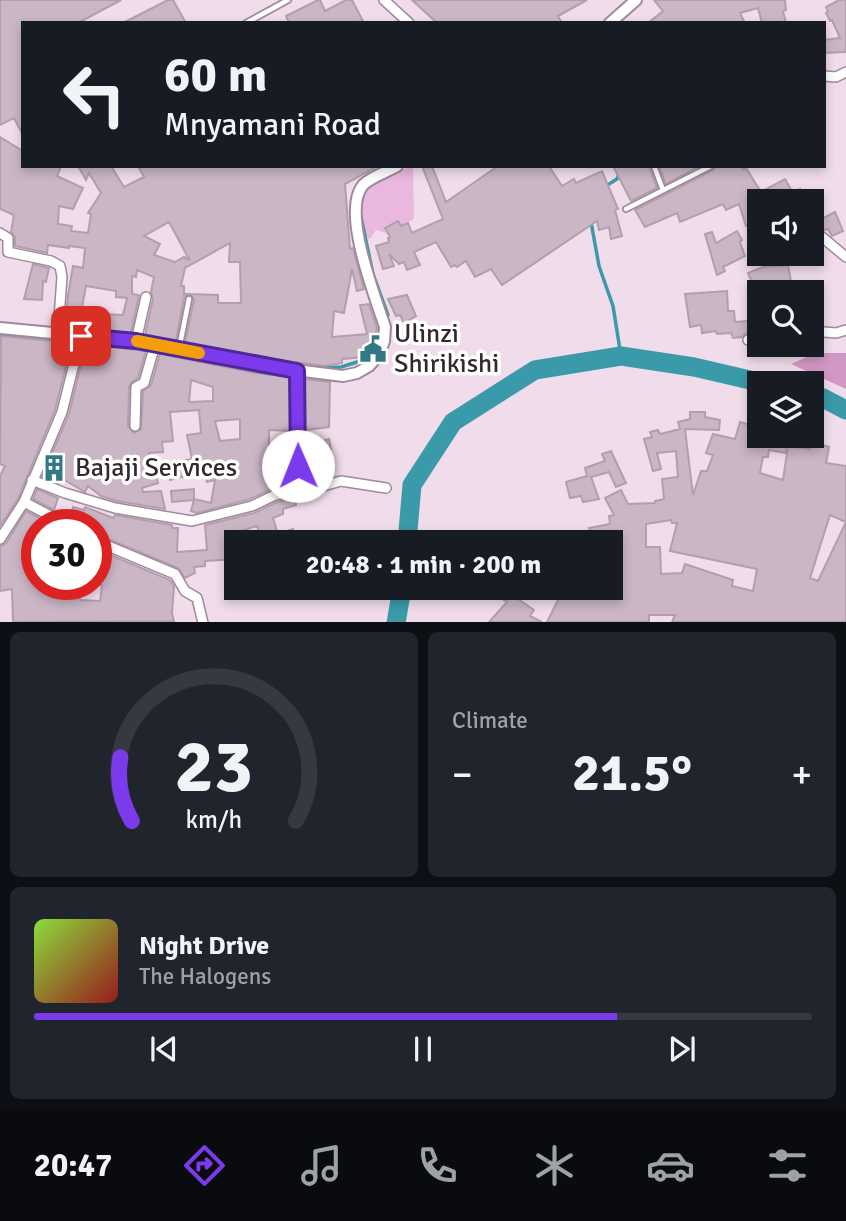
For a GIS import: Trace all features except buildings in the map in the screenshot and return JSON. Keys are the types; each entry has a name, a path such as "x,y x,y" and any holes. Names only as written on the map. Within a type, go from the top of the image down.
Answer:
{"street":[{"path":"384,0 407,21"},
{"path":"612,21 636,0"},
{"path":"826,76 836,77 846,72"},
{"path":"0,328 136,341 297,371 342,376 357,373 369,366 379,355 384,341 384,327 359,239 355,208 357,196 365,183 393,168"},
{"path":"0,233 8,238 8,252 45,259 60,267 62,277 58,332"},
{"path":"824,239 846,257"},
{"path":"136,341 146,297"},
{"path":"824,332 846,330"},
{"path":"0,539 24,502 62,412 81,336"},
{"path":"135,426 135,387 144,383 155,345"},
{"path":"297,371 298,466"},
{"path":"32,480 115,508 192,521 252,506 275,495 302,492 341,481 386,488"},
{"path":"24,502 37,509"},
{"path":"112,547 175,573 184,590 197,598 203,622"}],"lane":[{"path":"250,21 288,0"},
{"path":"655,168 663,190"},
{"path":"626,209 707,168"},
{"path":"179,349 189,299"}],"shaded area":[{"path":"413,168 414,219 386,233 376,230 370,239 363,235 359,222 360,200 372,186 389,176"},
{"path":"824,353 846,353 846,389 824,379 824,371 806,371 791,364 807,357 824,357"}],"waterway":[{"path":"606,186 617,179 620,172"},
{"path":"361,217 373,274 388,315"},
{"path":"591,222 599,266 613,306 621,356"},
{"path":"0,334 50,338"},
{"path":"151,339 260,361"},
{"path":"408,530 412,485 453,422 535,370 621,356 694,367 747,379"},
{"path":"319,368 341,367 370,358"},
{"path":"824,399 846,410"},
{"path":"396,622 400,600"}],"slow traffic":[{"path":"137,341 199,353"}],"place":[{"name":"Ulinzi Shirikishi","path":"373,349"},
{"name":"Bajaji Services","path":"54,468"}],"route":[{"path":"81,336 136,341 297,371 298,466"}]}
